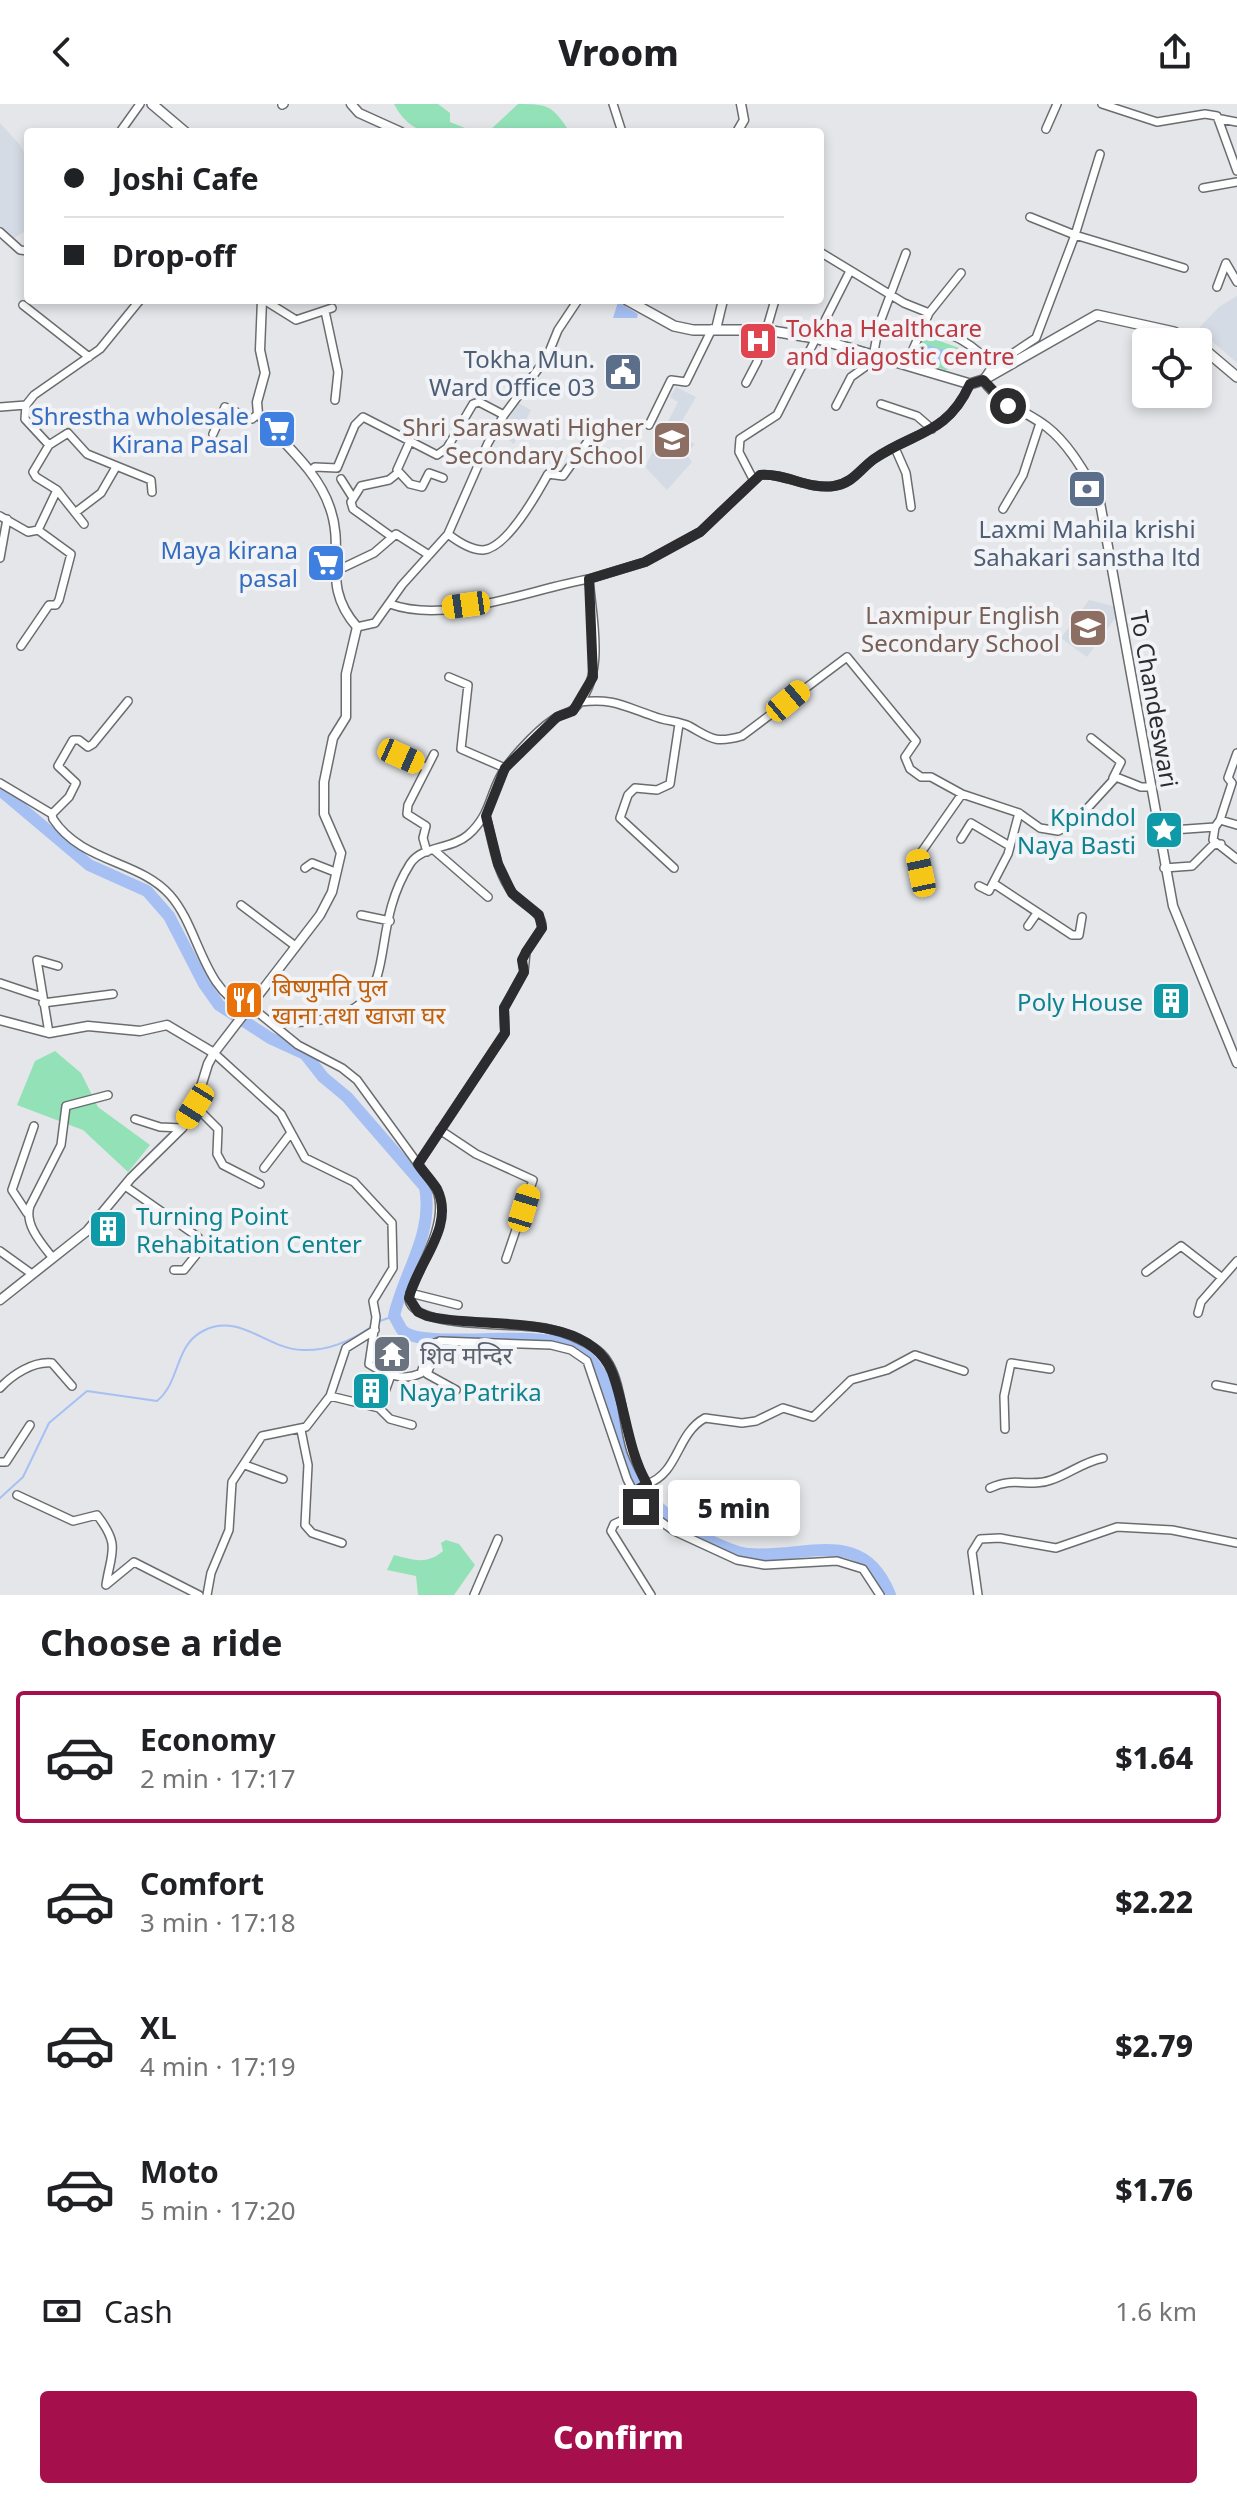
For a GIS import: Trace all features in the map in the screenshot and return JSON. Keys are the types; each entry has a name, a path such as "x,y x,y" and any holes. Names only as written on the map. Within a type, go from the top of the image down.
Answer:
{"main road":[{"path":"152,104 180,128"},
{"path":"634,304 674,326 766,330 815,338 970,384 983,380 1097,315 1156,328"},
{"path":"1212,355 1235,372"}],"street":[{"path":"123,128 140,104"},
{"path":"351,104 359,113 392,128"},
{"path":"613,104 621,128"},
{"path":"739,128 744,120 741,104"},
{"path":"1046,129 1057,104"},
{"path":"1105,104 1157,122 1212,115 1237,122"},
{"path":"1212,104 1212,115"},
{"path":"1221,119 1230,161 1237,171"},
{"path":"983,380 992,367 1036,338 1075,235 1100,154"},
{"path":"1203,188 1237,182"},
{"path":"1030,217 1075,235 1184,268"},
{"path":"0,232 24,250"},
{"path":"836,406 851,377 872,362 888,293 906,253"},
{"path":"824,255 888,293 929,313"},
{"path":"1217,287 1226,263 1237,282"},
{"path":"753,479 739,452 740,439 777,415 850,271"},
{"path":"907,363 929,313 961,273"},
{"path":"0,407 26,405 56,378 89,357 123,325 137,304"},
{"path":"0,1300 87,1231 125,1186 182,1128 195,1106 214,1053 328,901 341,853 325,820 323,795 332,743 346,717 347,665 357,627 338,599 332,511 310,471 258,414 257,402 265,373 260,350 263,304"},
{"path":"269,304 293,320 328,310 338,372 335,400"},
{"path":"357,627 375,623 394,595 448,534 464,489 504,415 547,357 558,330 575,304"},
{"path":"649,425 671,380 686,382 714,329 722,304"},
{"path":"746,383 757,362 774,304"},
{"path":"23,305 89,357"},
{"path":"923,324 980,350 992,367"},
{"name":"To Chandeswari","path":"983,380 994,396 1040,423 1078,462 1099,497 1173,906 1237,1063"},
{"path":"390,604 417,612 538,593 645,562 712,523 753,479 770,474 816,487 850,481 872,460 932,429 958,409 970,384"},
{"path":"310,471 315,467 337,468 358,420 363,417 432,454 440,455 473,404 479,402 504,415"},
{"path":"881,404 917,416 932,429"},
{"path":"26,405 25,419 49,445"},
{"path":"213,434 225,407 252,419 258,414"},
{"path":"1003,509 1023,475 1040,423"},
{"path":"84,524 57,490 33,472 49,445 68,433 87,454 151,480 152,492"},
{"path":"353,498 361,486 389,480 399,472 410,441"},
{"path":"448,534 473,548 484,550 494,545 519,524 548,474 563,476 588,441 596,442"},
{"path":"895,448 906,473 911,507"},
{"path":"76,512 101,493 116,467"},
{"path":"399,472 410,484 422,487 429,473 443,478"},
{"path":"341,479 353,498 353,509 392,537"},
{"path":"38,530 57,490"},
{"path":"0,558 3,517 28,532 38,530 71,554 59,600 56,605 49,605 21,646"},
{"path":"334,572 374,553 396,534 429,555"},
{"path":"271,1023 341,1017 373,991 390,921 410,864 431,851 459,842 486,816 505,768 557,717 573,711 580,702 593,677 589,579"},
{"path":"580,702 604,699 690,726 701,737 742,736 847,657 916,741 905,757 910,769 921,777 931,777 962,794 1019,813 1040,828 1058,831 1073,824 1113,778 1121,762 1091,738"},
{"path":"449,677 468,685 461,749 505,768"},
{"path":"52,814 69,797 76,783 58,766 61,757 73,740 88,747 93,744 128,701"},
{"path":"674,868 620,818 628,795 635,788 657,790 670,784 679,724"},
{"path":"1237,753 1228,778 1232,783 1228,801 1213,840 1237,859"},
{"path":"434,754 407,814 426,826 423,838 431,851 488,897"},
{"path":"401,756 427,768"},
{"path":"1113,778 1141,787 1152,787"},
{"path":"0,783 52,814 57,824 88,852 138,873 168,893 182,912 215,979 237,1004 357,1080 438,1191 439,1224 435,1242 410,1293 410,1303 427,1316 543,1328 575,1336 599,1351 613,1376 645,1510 674,1531 737,1560 765,1565 837,1561 863,1569 880,1595"},
{"path":"927,879 921,873 918,857 962,794"},
{"path":"979,886 989,891 1008,854 1019,813"},
{"path":"418,1164 505,1033 504,1008 524,972 522,960 542,928 539,915 512,893 498,864 486,816"},
{"path":"961,839 971,823 1008,845"},
{"path":"1158,831 1218,824 1237,825"},
{"path":"1164,868 1192,866 1213,845 1221,844"},
{"path":"305,868 312,863 335,872"},
{"path":"993,883 1060,929 1078,936 1082,917"},
{"path":"241,905 294,945"},
{"path":"1028,926 1037,913"},
{"path":"361,915 390,921"},
{"path":"49,1033 37,960 58,966"},
{"path":"0,983 42,1000 113,994"},
{"path":"0,1020 49,1033 88,1026 140,1031 167,1025 214,1053 281,1114 305,1158 354,1182 392,1223 393,1268 373,1301 375,1330 368,1360 391,1375 414,1376 421,1373 430,1345 440,1341 551,1345 571,1350 587,1361 610,1436 640,1488"},
{"path":"27,1213 61,1145 66,1106 108,1095"},
{"path":"195,1106 218,1129 217,1154 223,1165 260,1184"},
{"path":"135,1119 160,1127 182,1128"},
{"path":"34,1126 12,1190 27,1213 39,1243 52,1257"},
{"path":"440,1130 476,1154 533,1180 506,1259"},
{"path":"264,1168 290,1134"},
{"path":"125,1186 198,1237 196,1255 191,1264 184,1270 174,1270"},
{"path":"1146,1272 1181,1246 1221,1277"},
{"path":"0,1251 32,1274"},
{"path":"1198,1313 1201,1302 1237,1261"},
{"path":"410,1293 458,1305"},
{"path":"207,1595 211,1573 229,1530 232,1482 262,1436 301,1430 330,1396 346,1348 375,1330"},
{"path":"440,1341 427,1374 456,1390"},
{"path":"640,1488 667,1472 682,1442 705,1418 742,1423 756,1421 783,1408 813,1417 851,1380 887,1370 915,1355 951,1364 964,1371"},
{"path":"0,1388 15,1375 43,1362 52,1363 72,1386"},
{"path":"1005,1429 1004,1396 1011,1363 1050,1369"},
{"path":"379,1408 391,1375"},
{"path":"1216,1385 1237,1389"},
{"path":"330,1396 379,1408 390,1419 412,1425"},
{"path":"0,1462 6,1462 30,1425"},
{"path":"301,1430 308,1465 305,1525 312,1533 342,1543"},
{"path":"990,1488 1009,1480 1053,1480 1074,1467 1103,1458"},
{"path":"245,1465 283,1479"},
{"path":"17,1495 73,1521 97,1515 113,1546 114,1559 106,1585 134,1562 199,1595"},
{"path":"645,1510 614,1524 611,1531 651,1595"},
{"path":"978,1595 972,1552 980,1539 1000,1538 1056,1548 1117,1527 1143,1527 1237,1543"},
{"path":"477,1594 498,1539"}],"shaded area":[{"path":"0,123 24,152 24,232 13,239 0,231"},
{"path":"1237,296 1236,362 1212,341 1212,328 1199,328 1219,307"},
{"name":"Shri Saraswati Higher Secondary School","path":"676,387 696,397 675,433 695,444 686,454 692,462 667,490 645,467 678,402 670,397"},
{"path":"518,403 531,410 514,444 500,434"},
{"name":"Laxmipur English Secondary School","path":"1089,600 1113,606 1116,617 1087,657 1061,638"}],"green space":[{"path":"394,104 438,104 450,113 450,122 465,128 417,128 402,116"},
{"path":"518,104 549,108 567,128 492,128"},
{"path":"923,335 962,349 955,368 945,370 912,358"},
{"path":"55,1051 81,1073 98,1107 150,1145 128,1172 83,1130 17,1105 35,1061"},
{"path":"446,1540 459,1544 475,1565 454,1595 418,1595 416,1576 387,1570 394,1555 426,1560 443,1551 441,1543"}],"water":[{"path":"617,304 638,314 637,318 613,318"},
{"path":"925,344 953,353 949,364 921,354"}],"waterway":[{"path":"0,790 89,865 147,891 169,916 204,984 219,1005 270,1038 305,1054 425,1187 427,1204 422,1237 394,1316 403,1331 433,1339 532,1339 571,1346 586,1356 598,1370 607,1386 636,1478 653,1502 668,1515 692,1532 742,1553 831,1550 848,1553 865,1560 879,1573 890,1595"},
{"path":"380,1321 394,1316"},
{"path":"0,1498 23,1477 49,1423 87,1391 157,1401 170,1384 187,1345 203,1331 216,1326 241,1328 289,1348 312,1350 339,1344 371,1327"}],"place":[{"name":"Tokha Healthcare and diagostic centre","path":"758,341"},
{"name":"Tokha Mun. Ward Office 03","path":"623,372"},
{"name":"Shrestha wholesale Kirana Pasal","path":"277,429"},
{"name":"Shri Saraswati Higher Secondary School","path":"672,440"},
{"name":"Laxmi Mahila krishi Sahakari sanstha ltd","path":"1087,489"},
{"name":"Maya kirana pasal","path":"326,563"},
{"name":"Laxmipur English Secondary School","path":"1088,628"},
{"name":"Kpindol Naya Basti","path":"1164,830"},
{"name":"बिष्णुमति पुल खाना तथा खाजा घर","path":"244,1000"},
{"name":"Poly House","path":"1171,1001"},
{"name":"Turning Point Rehabitation Center","path":"108,1229"},
{"name":"शिव मन्दिर","path":"392,1354"},
{"name":"Naya Patrika","path":"371,1391"}],"route":[{"path":"641,1507 635,1491 647,1484 631,1449 613,1376 599,1351 575,1336 543,1328 442,1320 418,1312 410,1303 410,1293 435,1242 439,1224 438,1191 418,1164 505,1033 504,1008 524,972 522,960 540,934 543,922 512,893 493,851 486,816 505,768 557,717 573,711 593,677 589,579 645,562 700,532 760,475 782,476 816,487 850,481 863,472 872,460 932,429 958,409 970,384 983,380 994,396 1008,406"}]}
